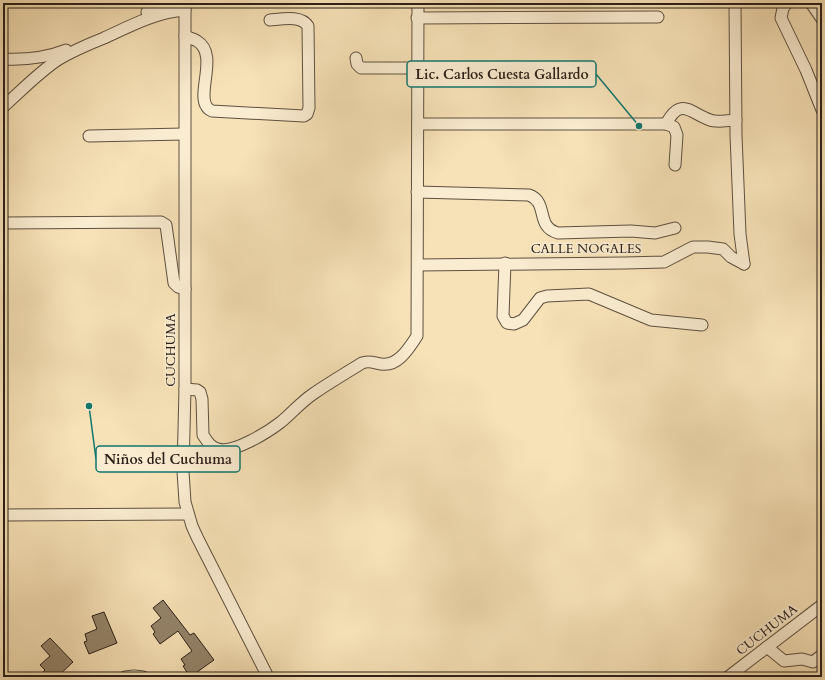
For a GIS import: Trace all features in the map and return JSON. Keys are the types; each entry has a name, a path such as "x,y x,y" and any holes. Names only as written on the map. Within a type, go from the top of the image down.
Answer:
{"street":[{"path":"3,59 33,59 59,53 166,3"},
{"path":"185,389 197,390 201,395 203,434 212,447 218,449 228,449 240,446 259,436 280,422 313,394 362,363 368,361 388,364 398,359 417,336 418,3"},
{"path":"666,124 671,114 679,109 687,108 711,121 736,120 735,3"},
{"path":"787,3 783,8 781,18 806,70 822,110"},
{"path":"811,3 822,18"},
{"path":"3,107 59,59 150,18 185,6"},
{"name":"CUCHUMA","path":"185,6 185,389 183,471 185,502 197,537 268,677"},
{"path":"418,18 658,16"},
{"path":"185,36 197,41 204,47 207,62 204,98 206,107 212,111 304,116 307,114 309,108 308,26 305,21 300,19 270,20"},
{"path":"356,58 357,64 361,68 418,68"},
{"name":"CALLE NOGALES","path":"418,264 664,262 693,247 708,247 723,249 731,257 744,264 740,234 736,120"},
{"path":"418,124 666,124 674,127 677,134 675,165"},
{"path":"89,136 184,134"},
{"path":"417,192 529,195 536,198 539,203 547,228 558,233 632,231 655,233 675,228"},
{"path":"3,223 161,222 166,225 174,283 178,287 184,289"},
{"path":"505,263 503,316 507,323 514,324 523,320 540,298 547,296 589,294 651,320 702,325"},
{"path":"3,515 188,514"},
{"name":"CUCHUMA","path":"728,677 822,605"},
{"path":"767,647 784,661 802,660 813,662 822,656"},
{"path":"125,677 143,677"}],"building":[{"path":"163,600 190,635 194,633 214,660 190,677 183,666 185,665 181,659 192,651 178,631 160,644 153,634 155,632 151,626 161,618 153,608"},
{"path":"104,612 117,643 89,654 84,642 87,641 85,634 97,629 92,616"},
{"path":"50,638 73,662 57,677 47,677 43,672 45,670 40,665 50,656 41,646"}],"place":[{"name":"Lic. Carlos Cuesta Gallardo","path":"639,126"},
{"name":"Niños del Cuchuma","path":"89,406"}]}
